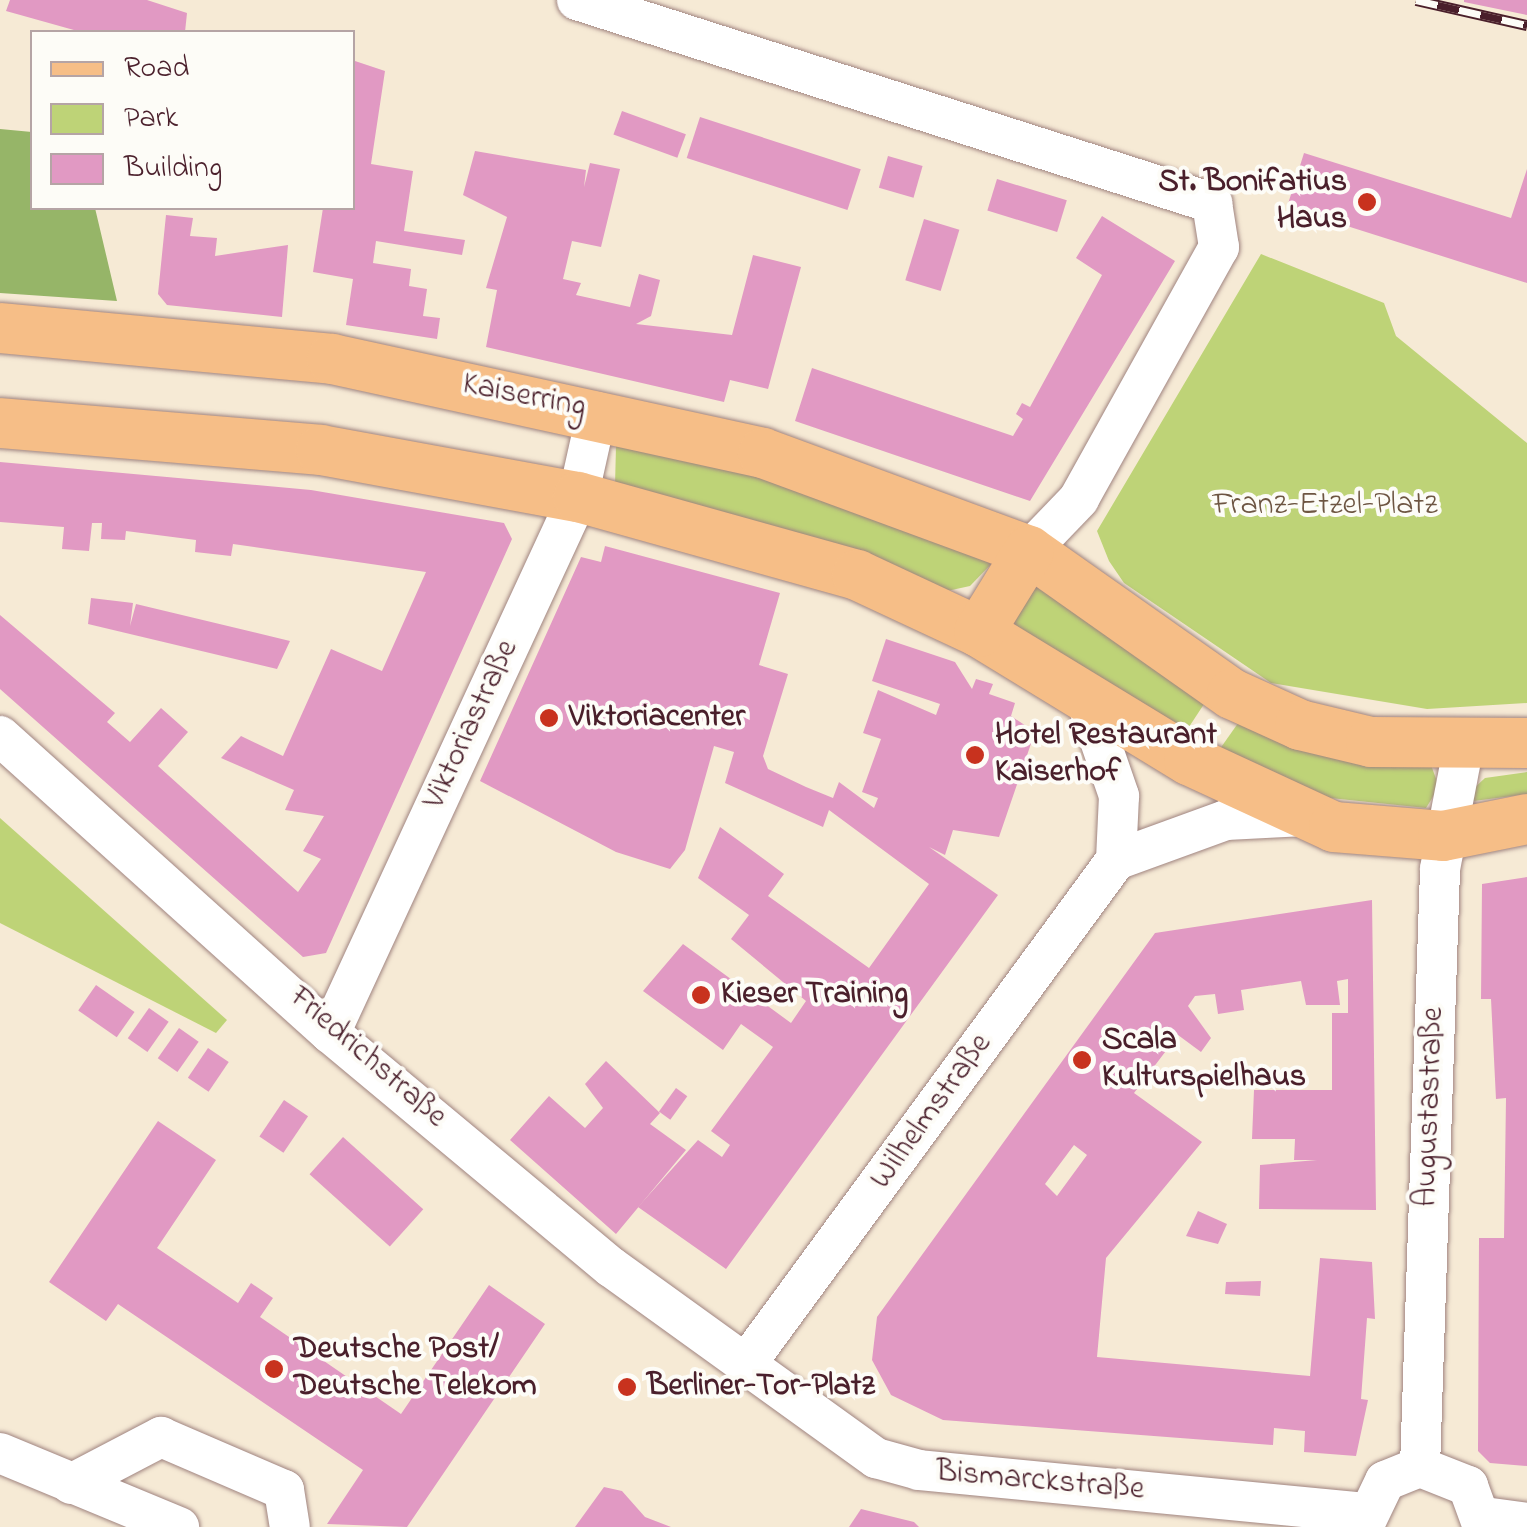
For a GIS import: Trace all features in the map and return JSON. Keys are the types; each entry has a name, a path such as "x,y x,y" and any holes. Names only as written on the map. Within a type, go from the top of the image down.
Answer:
{"main road":[{"name":"Kaiserring","path":"0,328 332,359 597,412 763,453 1029,551 1232,694 1300,725 1463,749 1527,744"},
{"path":"0,423 321,450 578,497 857,575 980,632 1085,697 1304,816 1443,836 1527,819"},
{"path":"980,632 1029,551"}],"street":[{"path":"577,0 1212,203 1219,247 1079,499 1029,551"},
{"name":"Viktoriastraße","path":"330,1033 578,497 597,412"},
{"path":"1085,697 1116,781 1116,860 1226,820 1304,816"},
{"name":"Friedrichstraße","path":"0,736 330,1033 612,1267 746,1364"},
{"name":"Augustastraße","path":"1420,1467 1443,836 1463,749"},
{"name":"Wilhelmstraße","path":"746,1364 1116,860"},
{"name":"Bismarckstraße","path":"746,1364 876,1458 918,1470 1364,1520"},
{"path":"71,1484 161,1436 284,1490 290,1527"},
{"path":"0,1453 179,1527"},
{"path":"1364,1520 1385,1481 1420,1467 1468,1486 1484,1522 1527,1523"}],"green space":[{"path":"0,129 30,132 30,210 95,210 117,301 0,293"},
{"name":"Franz-Etzel-Platz","path":"1261,254 1384,303 1396,336 1527,443 1527,703 1427,709 1271,683 1124,583 1109,561 1097,531"},
{"path":"644,435 998,557 970,586 947,591 615,486 616,446"},
{"path":"1027,577 1206,701 1185,733 1021,631 1006,616"},
{"path":"1241,719 1431,765 1439,787 1426,808 1311,796 1217,753"},
{"path":"1527,772 1527,794 1458,803 1485,778"},
{"path":"0,818 227,1020 216,1033 0,923"}],"building":[{"path":"10,0 147,0 187,13 185,30 74,30 6,11"},
{"path":"1527,0 1527,15 1464,2"},
{"path":"355,61 385,71 371,164 413,171 404,231 465,240 462,255 376,241 373,263 411,269 409,286 427,289 423,316 440,318 437,339 346,325 353,279 313,272 323,210 355,210"},
{"path":"622,111 686,134 677,158 613,134"},
{"path":"700,117 861,169 847,210 687,158"},
{"path":"475,151 586,170 584,187 590,163 620,169 601,247 572,241 563,279 581,283 576,295 630,307 639,274 660,280 651,316 636,324 732,335 753,255 801,267 768,389 730,380 724,402 486,347 497,290 486,288 507,217 463,195"},
{"path":"1304,153 1511,218 1527,169 1527,283 1287,207"},
{"path":"888,156 923,166 914,198 879,188"},
{"path":"997,179 1067,200 1057,232 987,211"},
{"path":"166,215 193,218 190,236 217,238 215,256 288,245 282,317 167,305 158,294"},
{"path":"1102,216 1175,261 1030,501 795,421 812,368 1013,436 1023,419 1016,414 1022,403 1030,407 1102,275 1076,258"},
{"path":"924,219 959,230 941,291 905,280"},
{"path":"0,462 311,490 504,523 512,539 326,953 303,957 0,689 0,615 115,713 107,722 130,742 161,708 188,732 158,766 298,892 321,859 303,851 324,816 285,810 294,790 221,758 241,736 283,756 331,649 382,671 426,572 233,544 231,556 195,552 196,540 126,531 125,540 101,539 102,523 92,523 89,551 62,549 64,527 0,522"},
{"path":"605,546 780,593 759,665 788,674 763,756 768,769 806,787 833,798 839,782 874,808 878,798 862,792 881,739 863,733 878,690 936,715 940,704 872,681 886,639 955,662 972,689 976,679 993,684 989,694 1015,703 1011,716 1035,732 999,837 953,830 945,855 929,847 998,895 726,1269 638,1207 698,1140 722,1157 730,1145 711,1131 773,1047 741,1024 723,1050 643,991 683,944 791,1023 806,1001 731,939 749,915 698,878 720,827 784,874 768,896 869,968 929,884 829,810 823,827 725,783 734,752 714,746 685,850 670,869 616,852 480,781 581,557 601,562"},
{"path":"91,598 133,603 130,626 136,604 290,641 277,669 88,624"},
{"path":"1527,877 1527,1466 1490,1463 1478,1451 1479,1238 1504,1238 1506,1098 1496,1099 1491,999 1481,999 1482,884"},
{"path":"1372,900 1376,1210 1259,1209 1260,1165 1317,1160 1294,1160 1295,1139 1252,1139 1254,1090 1332,1090 1332,1013 1348,1013 1348,979 1337,981 1340,1005 1306,1005 1301,981 1241,990 1244,1010 1218,1014 1215,994 1195,996 1188,1006 1211,1038 1201,1052 1178,1035 1134,1093 1202,1142 1106,1258 1097,1357 1310,1376 1320,1258 1372,1262 1375,1319 1367,1318 1361,1399 1368,1400 1356,1456 1304,1452 1305,1431 1274,1428 1273,1445 943,1420 891,1395 872,1360 877,1317 1155,933","holes":["1074,1145 1087,1155 1057,1196 1045,1184"]},
{"path":"96,985 135,1012 117,1037 78,1010"},
{"path":"149,1008 169,1022 147,1052 128,1038"},
{"path":"179,1028 199,1042 177,1072 158,1058"},
{"path":"208,1048 229,1062 209,1092 188,1078"},
{"path":"606,1061 660,1113 650,1124 686,1150 616,1234 510,1140 549,1096 585,1128 603,1108 585,1084"},
{"path":"676,1088 687,1096 670,1120 659,1111"},
{"path":"284,1100 308,1116 283,1153 259,1136"},
{"name":"Deutsche Post/ Deutsche Telekom","path":"158,1121 216,1160 157,1248 238,1303 251,1283 273,1298 260,1317 401,1414 489,1285 545,1324 407,1527 327,1524 363,1470 118,1304 106,1321 49,1282"},
{"path":"343,1137 423,1209 390,1246 310,1174"},
{"path":"1198,1211 1227,1224 1218,1244 1186,1236"},
{"path":"1261,1281 1260,1296 1225,1294 1226,1282"},
{"path":"604,1487 622,1491 645,1517 671,1527 575,1527"},
{"path":"861,1509 914,1522 919,1527 849,1527"}],"railway":[{"path":"1416,0 1527,25"}],"place":[{"name":"St. Bonifatius Haus","path":"1367,202"},
{"name":"Viktoriacenter","path":"549,718"},
{"name":"Hotel Restaurant Kaiserhof","path":"975,755"},
{"name":"Kieser Training","path":"701,995"},
{"name":"Scala Kulturspielhaus","path":"1082,1060"},
{"name":"Deutsche Post/ Deutsche Telekom","path":"274,1369"},
{"name":"Berliner-Tor-Platz","path":"627,1387"}]}
